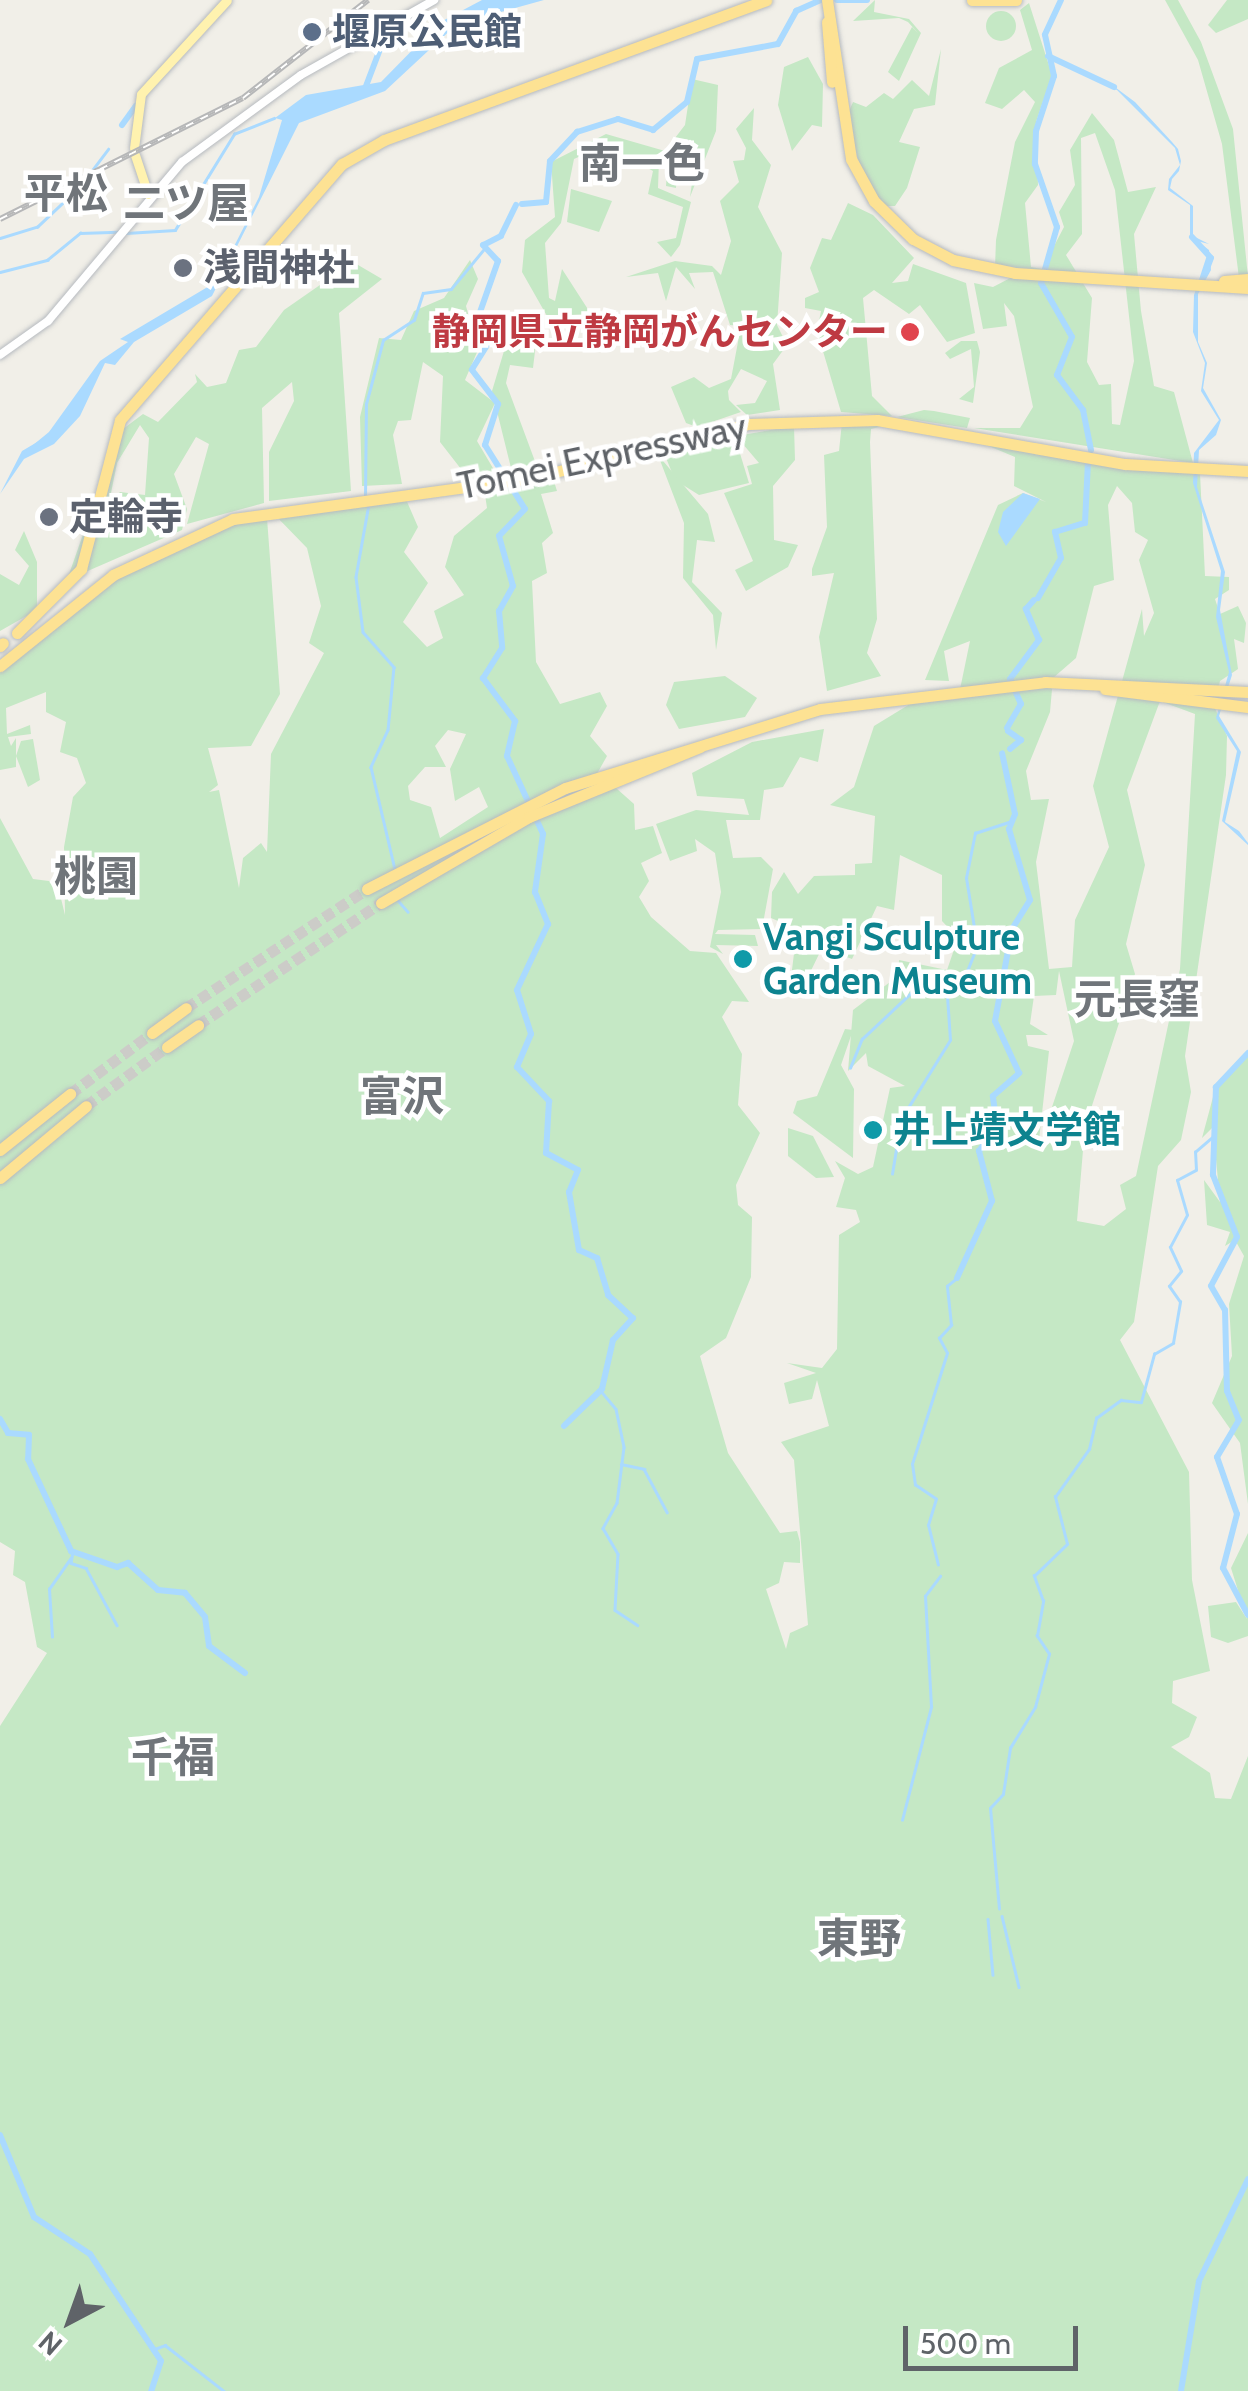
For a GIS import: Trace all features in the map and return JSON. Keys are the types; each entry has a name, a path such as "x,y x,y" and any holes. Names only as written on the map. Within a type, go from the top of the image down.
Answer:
{"highway":[{"path":"248,258 326,169 365,145 754,0"},
{"path":"300,204 353,156 766,0"},
{"path":"972,0 1016,0"},
{"path":"828,2 846,140"},
{"path":"828,2 853,158 892,218 953,259 1014,272"},
{"path":"828,2 826,58 846,140 874,201 913,239 953,260 1014,272 1248,286"},
{"path":"833,27 840,89"},
{"path":"27,627 74,593 93,534 98,472 136,397 300,204 365,145"},
{"path":"98,472 129,412 353,156"},
{"path":"1129,279 1192,286 1248,286"},
{"path":"27,627 83,554 111,423 166,353"},
{"name":"Tomei Expressway","path":"0,663 27,627 74,593 208,522 327,497 531,476 725,424 810,414 902,418 1105,459 1184,468 1248,469"},
{"path":"367,889 489,822 602,778 806,712 996,688 1084,682 1248,695"},
{"path":"1044,686 1204,691 1248,683"},
{"path":"1204,691 1248,707"},
{"path":"381,903 493,836 602,778"},
{"path":"152,1033 186,1008"},
{"path":"168,1047 198,1025"},
{"path":"0,1150 70,1094"},
{"path":"0,1178 86,1106"}],"main road":[{"path":"148,194 134,152 141,94 227,0"},
{"path":"0,355 55,314 148,194 302,75 434,0"}],"green space":[{"path":"875,0 874,12 909,19 921,33 899,81 888,72 912,27 918,33 908,22 899,18 853,21"},
{"path":"1165,0 1178,0 1201,42 1233,129 1248,277 1239,278 1222,144 1198,60"},
{"path":"1227,0 1248,0 1248,19 1216,33 1208,25"},
{"path":"1029,3 1052,75 1036,122 1038,185 1025,203 1031,267 1042,269 1064,227 1059,212 1075,185 1070,150 1092,113 1114,140 1128,192 1156,187 1134,234 1141,311 1154,386 1174,392 1193,463 974,428 1020,428 1033,407 1014,316 1004,303 1007,326 983,329 974,283 993,287 1016,275 995,267 996,240 1015,142 1035,102 1024,90 1002,109 985,103 999,68 1032,50 1020,10","holes":["1095,133 1115,190 1134,361 1120,425 1112,424 1111,384 1099,385 1087,362 1092,298 1066,255 1082,234 1081,138"]},
{"path":"1001,11 1011,16 1016,26 1011,36 1001,41 991,36 986,26 991,16"},
{"path":"941,49 935,105 914,109 899,142 920,147 907,188 895,206 884,206 863,176 846,118 853,102 866,107 884,93 893,99 912,80 929,96"},
{"path":"808,57 823,84 822,127 812,125 792,151 778,105 784,67"},
{"path":"692,79 718,85 716,131 690,197 697,148 686,139 679,145 676,188 666,186 668,160 659,160 658,188 691,202 680,245 671,257 657,242 676,238 683,207 648,194 653,171 605,145 574,159 561,223 545,243 549,298 555,301 562,269 591,314 547,316 522,272 525,240 555,217 551,162 606,134 665,151 685,125"},
{"path":"754,108 752,140 771,165 758,207 782,253 777,325 787,345 773,364 780,410 747,415 736,405 755,403 767,381 741,369 728,391 729,400 741,412 697,427 686,423 671,387 694,377 709,388 731,379 741,326 730,325 713,272 689,273 695,289 676,267 666,301 658,273 626,277 675,261 712,266 721,275 731,241 720,201 739,182 733,161 744,160 746,148 736,129"},
{"path":"571,189 612,201 599,232 567,222"},
{"path":"848,203 873,215 914,258 892,283 908,281 913,264 966,283 975,333 947,342 920,305 909,314 874,290 863,298 872,396 892,416 841,412 817,331 821,311 805,308 805,298 819,292 810,268 822,238 831,240"},
{"path":"470,260 478,279 466,306 478,350 465,380 495,403 477,441 497,475 468,478 440,442 443,376 423,362 411,420 398,421 393,435 402,484 362,486 360,417 379,338 401,340 414,311 444,298"},
{"path":"353,262 382,279 339,313 351,491 269,501 269,452 294,401 292,382 262,408 264,503 187,524 209,444 196,437 174,474 187,509 182,530 67,580 119,432 143,414 158,422 197,382 195,374 207,387 226,383 239,350 256,347 284,310","holes":["140,425 149,438 145,495 120,492 109,503 117,463"]},
{"path":"499,314 522,342 536,343 533,368 510,365 506,383 536,464 551,467 512,472 492,391 504,351 490,317"},
{"path":"961,341 977,341 980,352 973,403 959,399 974,387 971,349 950,359 945,353"},
{"path":"924,410 970,418 967,428 897,417"},
{"path":"842,422 892,424 871,429 870,442 877,619 867,653 881,676 827,691 819,637 834,573 812,576 812,569 827,527 824,455 839,451"},
{"path":"794,426 795,460 773,486 774,540 798,545 788,567 746,591 735,570 753,561 724,493 752,484 747,466 759,463 736,436"},
{"path":"735,437 749,483 699,495 675,480 664,453"},
{"path":"972,439 1200,473 1205,576 1229,577 1229,590 1215,599 1220,614 1238,606 1246,623 1244,643 1234,639 1238,669 1220,681 1214,706 1227,736 1226,775 1185,1056 1191,1092 1181,1140 1158,1166 1134,1322 1120,1340 1189,1472 1192,1580 1210,1671 1173,1681 1172,1703 1197,1717 1189,1737 1171,1747 1210,1773 1215,1798 1231,1799 1248,1756 1248,2391 0,2391 0,1726 47,1653 37,1647 25,1582 13,1575 15,1551 0,1542 0,818 33,879 57,882 65,915 64,847 73,797 86,783 77,758 60,752 66,722 46,712 46,692 6,708 7,734 30,725 31,734 8,737 11,746 16,738 16,767 0,770 0,671 106,582 223,525 267,518 280,694 251,746 208,748 218,785 209,792 219,790 239,888 243,858 261,843 267,852 271,754 324,653 309,643 321,606 307,548 273,513 405,497 418,527 404,552 428,583 403,622 427,647 443,638 434,611 464,595 445,567 454,536 487,508 484,488 552,475 557,491 541,494 553,533 542,543 547,573 532,581 536,662 560,704 600,692 607,706 590,736 607,756 598,772 634,804 635,830 653,826 662,853 641,863 649,881 639,897 651,917 690,951 716,953 749,1002 732,1001 722,1017 742,1054 738,1105 760,1133 736,1185 738,1205 752,1217 751,1277 726,1338 700,1356 728,1453 780,1533 797,1531 800,1563 784,1562 779,1583 766,1589 786,1649 790,1633 808,1625 794,1460 781,1442 829,1426 817,1380 812,1399 789,1404 784,1383 816,1373 787,1363 822,1368 837,1349 839,1235 860,1222 856,1210 836,1207 845,1178 835,1161 858,1174 873,1167 890,1088 905,1086 868,1066 866,1053 848,1071 853,1010 898,976 899,960 947,970 958,938 942,921 942,875 900,855 894,910 877,906 852,959 822,948 803,987 790,986 797,929 771,918 772,892 784,872 798,894 814,876 855,875 855,864 872,863 875,816 830,805 854,787 874,726 910,704 958,699 970,641 944,651 949,681 925,680 998,505 1023,493 1046,502 1014,486 1015,457","holes":["1117,486 1132,503 1135,532 1148,540 1139,560 1154,613 1144,636 1142,609 1093,786 1109,847 1075,920 1072,967 1049,969 1036,862 1049,799 1031,800 1026,771 1050,712 1053,678 1076,658 1094,586 1114,580 1108,505","1160,701 1195,714 1180,969 1136,1176 1120,1185 1126,1209 1104,1226 1077,1221 1085,1127 1135,974 1126,944 1145,865 1127,790","448,730 466,734 450,769 455,801 479,787 488,807 440,838 431,807 410,800 408,786 425,767 446,767 435,746","1059,971 1074,1041 1050,1113 1055,1130 1039,1140 1049,1051 1028,1046 1026,1035 1048,1035 1030,1024 1034,996 1056,995"]},
{"path":"658,455 708,514 715,542 697,540 692,582 722,613 716,650 713,615 683,578 684,523"},
{"path":"24,531 37,562 37,610 0,631 0,574 19,585 29,566 15,550"},
{"path":"725,676 757,698 745,717 679,729 666,705 674,682"},
{"path":"824,729 818,762 800,757 783,787 764,790 760,820 726,820 733,858 761,857 773,869 762,929 718,930 715,934 755,935 758,946 716,945 723,954 710,947 721,892 715,853 695,839 697,851 670,861 656,824 696,810 749,815 744,799 697,796 692,773 752,742"},
{"path":"33,739 40,780 28,787 16,756 21,741"},
{"path":"845,1029 853,1030 841,1065 854,1089 853,1158 793,1113 797,1101 817,1096"},
{"path":"1248,1053 1248,1504 1240,1443 1212,1403 1232,1356 1229,1304 1244,1256 1235,1240 1225,1246 1230,1232 1207,1225 1204,1180 1220,1202 1213,1127 1202,1138 1216,1086"},
{"path":"788,1128 813,1136 834,1177 816,1178 788,1156"},
{"path":"1248,1533 1248,1636 1228,1643 1211,1637 1208,1606 1236,1602 1247,1619 1231,1568"}],"water":[{"path":"482,0 544,0 457,24 385,91 299,123 212,296 134,342 115,365 105,363 80,416 54,444 24,459 0,494 22,451 56,431 49,432 100,361 128,342 120,339 216,282 259,197 282,120 275,118 306,95 381,82 431,31 412,16 431,27"},
{"path":"1062,64 1108,82 1135,102 1178,149 1181,161 1179,171 1170,188 1193,206 1193,236 1209,244 1197,241 1209,250 1211,270 1198,294 1198,342 1207,363 1203,388 1221,420 1216,435 1199,450 1197,487 1225,572 1220,610 1232,675 1219,716 1241,752 1225,822 1239,831 1248,845 1222,821 1237,751 1216,718 1229,672 1216,617 1221,571 1193,483 1194,453 1219,420 1201,391 1205,363 1193,332 1194,295 1208,252 1190,236 1190,205 1168,190 1169,179 1180,165 1175,148 1117,90"},
{"path":"1023,493 1040,499 1006,546 998,532 1003,512"}],"waterway":[{"path":"522,204 546,202 550,161 577,132 618,119 653,130 687,102 697,59 778,44 796,11 821,0"},
{"path":"837,0 867,0"},
{"path":"1061,0 1045,35 1054,76 1036,131 1035,164 1057,227 1041,283 1072,337 1057,375 1083,410 1091,450"},
{"path":"366,86 385,36 407,19"},
{"path":"1048,56 1114,87"},
{"path":"122,125 136,106"},
{"path":"126,233 175,230 234,134 274,118"},
{"path":"90,173 108,149"},
{"path":"0,238 37,227 91,176"},
{"path":"516,205 501,236 483,245 498,261 479,315 492,326 491,339 472,370 498,404 485,445 525,509 499,536 513,586 499,611 502,648 483,678 515,721 507,756 543,834 535,892 548,924 517,990 531,1034 517,1067 549,1101 546,1153 578,1170 569,1192 579,1250 597,1258 608,1295 633,1318 613,1340 602,1389 564,1426"},
{"path":"0,272 47,260 80,233 118,232"},
{"path":"1192,237 1211,258 1206,271"},
{"path":"365,497 366,404 383,340 414,320 423,293 451,289 484,249"},
{"path":"28,453 61,426"},
{"path":"1038,598 1061,558 1055,532 1085,523 1088,462"},
{"path":"369,504 356,577 363,632 394,667 388,730 371,767 395,869"},
{"path":"1007,728 1021,704 1010,679 1039,640 1026,609 1034,600"},
{"path":"1008,731 1021,740 1010,749"},
{"path":"957,1278 992,1201 979,1151 997,1126 993,1096 1019,1073 995,1021 1012,929 1030,900 1009,829 1015,814 1002,753"},
{"path":"850,1068 862,1039 913,991 965,976 977,946 966,878 975,833 1012,821"},
{"path":"396,898 408,912"},
{"path":"892,1174 901,1119 950,1040 946,982"},
{"path":"1248,1053 1216,1087 1213,1175 1237,1237 1211,1286 1225,1310 1227,1391 1239,1420 1217,1457 1237,1514 1223,1568 1248,1615"},
{"path":"999,1909 990,1808 1003,1794 1010,1748 1035,1707 1049,1654 1037,1636 1043,1601 1034,1576 1067,1544 1055,1497 1089,1449 1096,1418 1121,1400 1141,1402 1154,1354 1173,1343 1180,1302 1169,1286 1181,1271 1170,1247 1187,1215 1177,1180 1196,1170 1195,1152 1212,1137"},
{"path":"938,1565 928,1525 936,1499 915,1485 912,1464 947,1353 939,1338 951,1325 947,1286 957,1278"},
{"path":"601,1391 616,1409 624,1447 617,1503 603,1528 618,1554 615,1610 637,1625"},
{"path":"0,1419 8,1433 29,1435 28,1459 71,1551 117,1567 128,1563 158,1590 185,1593 205,1617 209,1646 245,1673"},
{"path":"621,1464 644,1469 667,1512"},
{"path":"73,1552 71,1563 86,1568 117,1625"},
{"path":"52,1637 49,1589 71,1558"},
{"path":"902,1820 931,1707 925,1596 940,1576"},
{"path":"1002,1916 1019,1987"},
{"path":"988,1919 993,1975"},
{"path":"0,2135 34,2217 90,2254 161,2361 151,2391"},
{"path":"1181,2391 1199,2281 1248,2179"},
{"path":"152,2350 165,2345 224,2391"}],"tunnel":[{"path":"186,1008 367,889"},
{"path":"198,1025 381,903"},
{"path":"70,1094 152,1033"},
{"path":"86,1106 167,1047"}],"railway":[{"path":"0,219 243,98 368,0"}],"place":[{"name":"堰原公民館","path":"312,32"},
{"name":"浅間神社","path":"183,268"},
{"name":"静岡県立静岡がんセンター","path":"910,332"},
{"name":"定輪寺","path":"49,517"},
{"name":"Vangi Sculpture Garden Museum","path":"743,959"},
{"name":"井上靖文学館","path":"873,1130"}],"district":[{"name":"南一色","path":"642,163"},
{"name":"平松","path":"66,193"},
{"name":"二ツ屋","path":"186,203"},
{"name":"桃園","path":"96,876"},
{"name":"元長窪","path":"1137,999"},
{"name":"富沢","path":"402,1096"},
{"name":"千福","path":"173,1757"},
{"name":"東野","path":"859,1938"}]}
